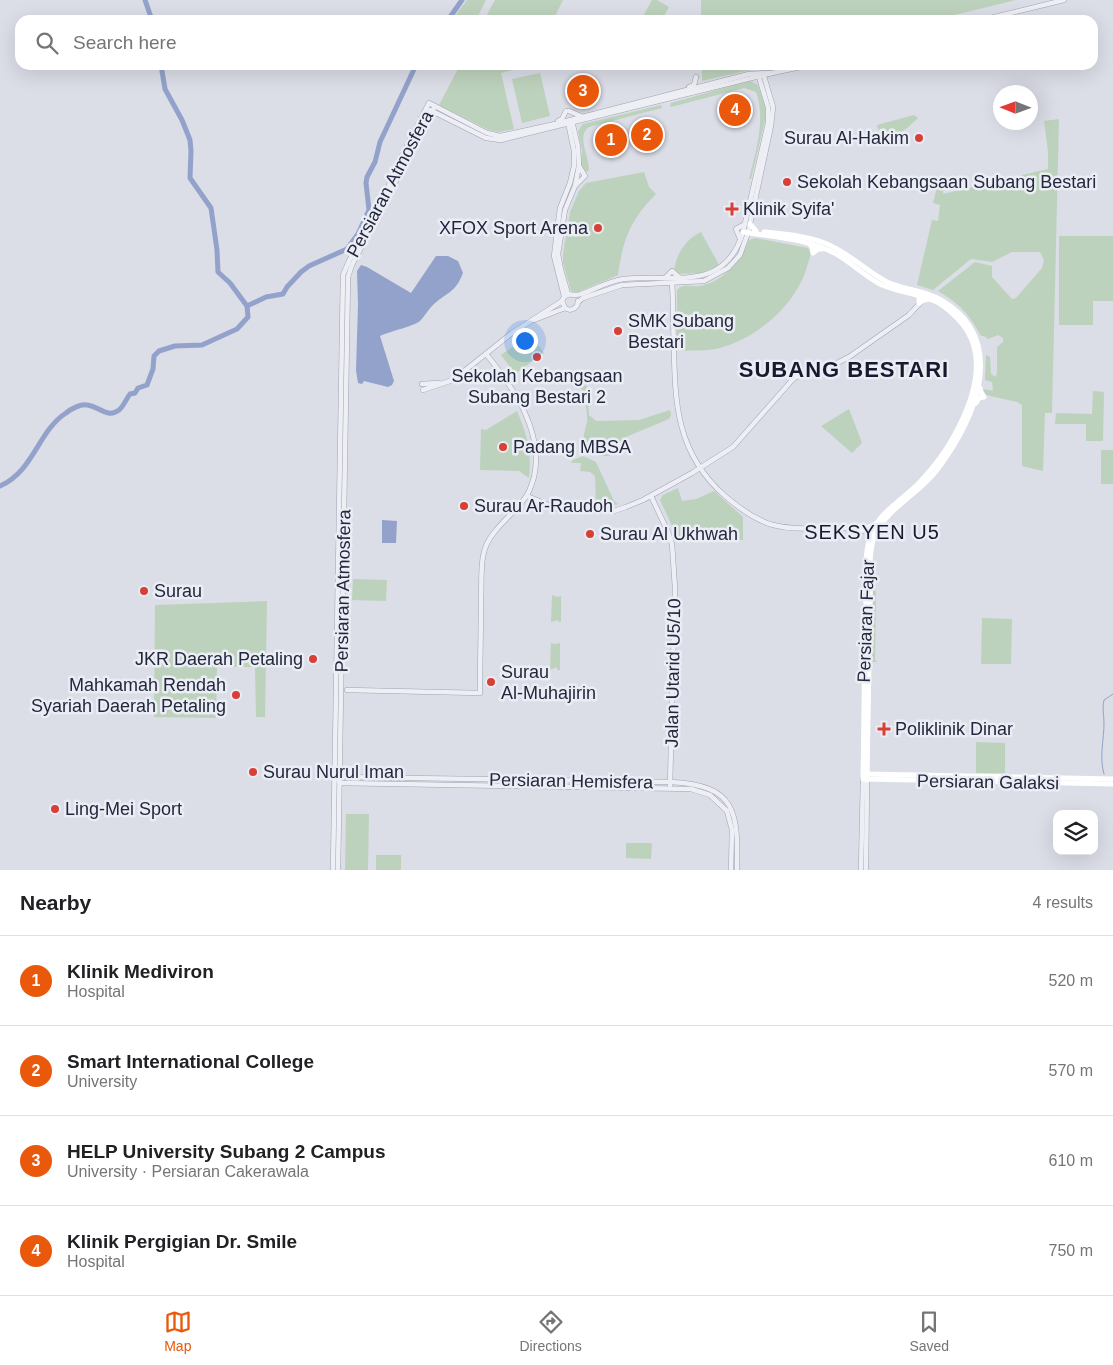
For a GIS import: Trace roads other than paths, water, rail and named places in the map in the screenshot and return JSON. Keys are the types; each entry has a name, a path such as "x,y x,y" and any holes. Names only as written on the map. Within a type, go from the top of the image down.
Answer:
{"main road":[{"path":"745,231 809,239 827,244 889,283 942,300 952,307 972,330 980,356 980,392 984,398 977,400 953,446 937,470 890,514 874,534"},
{"path":"745,231 756,232"},
{"name":"Persiaran Fajar","path":"756,232 808,243 814,253 818,249 825,249 837,254 881,284 923,295 932,300 952,313 966,328 971,338 977,364 976,379 960,424 942,455 919,482 880,519 869,544 866,617 865,777"},
{"path":"919,303 923,295"},
{"path":"919,303 924,300 932,300"},
{"path":"860,529 871,528 880,519"},
{"path":"860,529 866,534 869,544"},
{"name":"Persiaran Fajar","path":"865,777 870,588 874,534"},
{"name":"Persiaran Galaksi","path":"865,777 1113,778"},
{"name":"Persiaran Galaksi","path":"865,777 1113,784"}],"street":[{"path":"1002,15 1064,0"},
{"path":"433,108 496,136 556,126 707,84 787,70"},
{"path":"767,85 773,73"},
{"path":"556,126 567,111 585,118 761,74"},
{"path":"533,320 534,317 565,297 619,280 664,281 672,283 681,280 704,281 722,272 740,255 768,114 768,107 761,83 761,74"},
{"path":"745,231 773,112 767,85 761,74"},
{"path":"684,90 694,84 696,77 699,83 707,84"},
{"path":"750,78 761,83"},
{"name":"Persiaran Atmosfera","path":"332,870 334,724 339,660 349,273 433,108 429,103 396,167 386,193 343,275 339,660 341,697 338,870"},
{"path":"570,183 574,157 573,132 585,118"},
{"path":"565,308 558,254 565,210 575,186 579,166 578,147 570,122"},
{"path":"556,126 573,132"},
{"path":"575,186 585,176 579,166"},
{"path":"565,297 554,260 554,252 560,208 570,183 574,176 578,175"},
{"path":"423,390 454,380 496,346 533,320 565,308 572,310 583,298 622,285 664,281 672,271 681,280"},
{"path":"673,291 681,280"},
{"path":"664,281 673,291"},
{"path":"672,283 678,409 682,432 694,460 704,476 731,502 751,516 764,522 787,528 843,527 860,529 874,534"},
{"path":"575,295 578,302"},
{"path":"527,496 558,509 578,512 621,510 651,496 699,469 732,447 794,378 849,357 895,326 909,315 919,303"},
{"path":"494,363 496,346"},
{"path":"341,697 347,690 480,693 483,555 487,543 493,534 527,496 536,463 533,435 511,387 486,354"},
{"path":"478,361 488,360 494,363"},
{"path":"422,384 440,384"},
{"path":"694,460 706,464"},
{"path":"692,473 694,460"},
{"path":"704,476 706,464"},
{"path":"692,473 704,476"},
{"path":"530,487 535,499"},
{"path":"642,500 652,502 655,505 658,492"},
{"name":"Jalan Utarid U5/10","path":"651,496 672,543 675,588 670,788"},
{"path":"522,502 535,499"},
{"path":"341,683 347,690"},
{"path":"334,724 338,729 340,749"},
{"path":"333,809 339,780 335,755"},
{"name":"Persiaran Fajar","path":"864,870 866,846 865,777"},
{"name":"Persiaran Fajar","path":"864,870 865,777"},
{"name":"Persiaran Hemisfera","path":"339,780 692,783 710,789 728,804 737,828 737,870"},
{"name":"Persiaran Hemisfera","path":"339,780 691,789 710,795 726,811 732,830 731,870"}],"water":[{"path":"436,256 448,256 458,261 463,273 457,285 437,301 420,321 380,336 394,381 392,385 388,387 364,381 362,384 358,383 356,370 357,271 361,265 367,267 411,293"},
{"path":"382,520 397,521 396,543 382,543"}],"waterway":[{"path":"145,0 150,15"},
{"path":"452,15 462,0"},
{"path":"162,70 165,89 182,120 190,140 190,178 211,208 218,272 230,283 247,306"},
{"path":"0,486 21,471 49,430 68,411 84,405 107,413 119,410 130,394 135,393 138,388 147,385 153,369 154,356 159,351 175,346 202,345 237,329 248,317 247,306 266,297 283,294 287,287 309,266 347,249 358,234 369,210 367,177 375,162 380,142 414,70"},
{"path":"1104,774 1102,755 1103,703 1104,700 1113,694"}],"place":[{"name":"HELP University Subang 2 Campus","path":"583,91"},
{"name":"Klinik Pergigian Dr. Smile","path":"735,110"},
{"name":"Smart International College","path":"647,135"},
{"name":"Surau Al-Hakim","path":"919,138"},
{"name":"Klinik Mediviron","path":"611,140"},
{"name":"Sekolah Kebangsaan Subang Bestari","path":"787,182"},
{"name":"Klinik Syifa'","path":"732,209"},
{"name":"XFOX Sport Arena","path":"598,228"},
{"name":"SMK Subang Bestari","path":"618,331"},
{"name":"Sekolah Kebangsaan Subang Bestari 2","path":"537,357"},
{"name":"Padang MBSA","path":"503,447"},
{"name":"Surau Ar-Raudoh","path":"464,506"},
{"name":"Surau Al Ukhwah","path":"590,534"},
{"name":"Surau","path":"144,591"},
{"name":"JKR Daerah Petaling","path":"313,659"},
{"name":"Surau Al-Muhajirin","path":"491,682"},
{"name":"Mahkamah Rendah Syariah Daerah Petaling","path":"236,695"},
{"name":"Poliklinik Dinar","path":"884,729"},
{"name":"Surau Nurul Iman","path":"253,772"},
{"name":"Ling-Mei Sport","path":"55,809"}],"district":[{"name":"SUBANG BESTARI","path":"844,369"},
{"name":"SEKSYEN U5","path":"872,532"}]}
